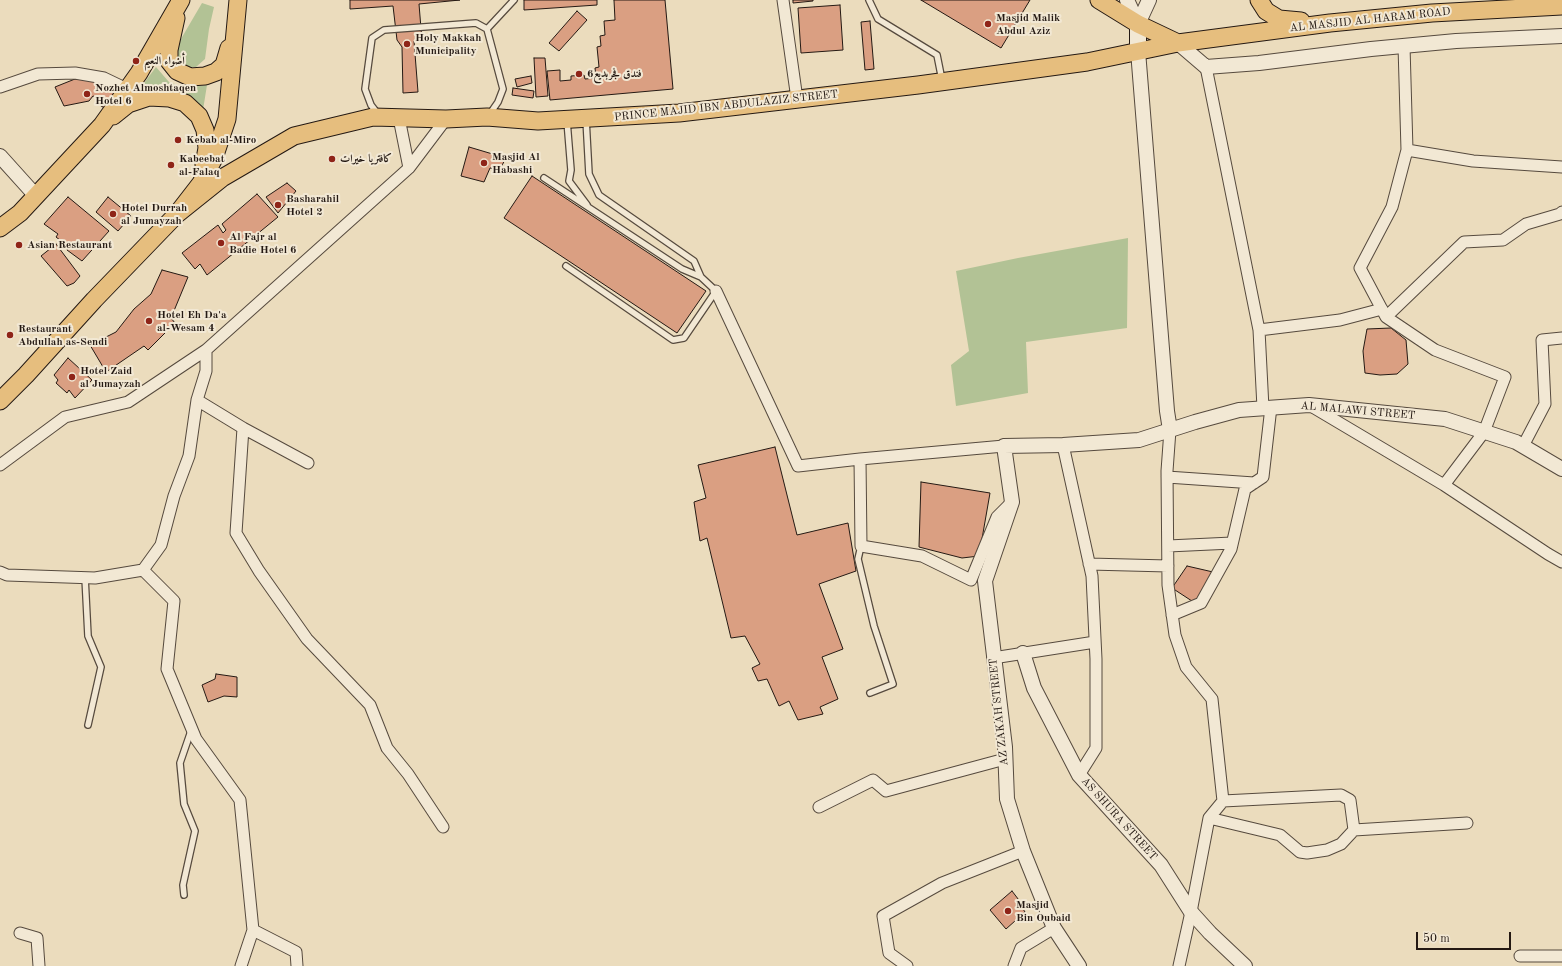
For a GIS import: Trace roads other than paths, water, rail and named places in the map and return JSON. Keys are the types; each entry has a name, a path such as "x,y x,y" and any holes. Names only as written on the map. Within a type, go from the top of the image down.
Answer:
{"main road":[{"path":"0,401 176,214 201,183 214,158 227,119 238,0"},
{"path":"1099,0 1138,24 1178,43"},
{"path":"1259,0 1266,11 1279,19 1330,23"},
{"path":"180,1 169,50 169,61 178,71 190,77 204,76 216,72 224,64 234,34"},
{"path":"0,228 20,213 102,125 139,73 180,1"},
{"name":"AL MASJID AL HARAM ROAD","path":"1178,43 1330,23 1432,13 1562,6"},
{"path":"1138,24 1138,51"},
{"name":"PRINCE MAJID IBN ABDULAZIZ STREET","path":"176,214 222,178 294,136 380,117 446,119 487,117 538,121 679,113 942,82 1087,62 1178,43"},
{"path":"102,125 128,104 149,97 169,98 185,104 199,116 205,130 207,148 201,183"}],"street":[{"path":"783,0 797,99"},
{"path":"1127,0 1138,24"},
{"path":"1138,24 1149,0"},
{"path":"1206,67 1259,63 1456,41 1562,36"},
{"path":"1172,615 1201,603 1231,548 1245,489 1263,477 1267,408 1259,330 1206,67 1178,43"},
{"path":"1404,46 1407,150 1392,207 1360,268 1384,313 1436,350 1505,377 1484,432 1444,485"},
{"path":"1138,51 1167,411 1170,430 1167,478 1168,585 1175,635 1186,668 1212,699 1223,801 1209,818 1179,966"},
{"path":"0,87 38,74 74,73 104,78 127,89"},
{"path":"399,118 409,168"},
{"path":"0,465 65,417 128,402 206,350 409,168 446,119"},
{"path":"1407,150 1473,161 1562,167"},
{"path":"0,156 36,196"},
{"path":"1259,330 1384,313 1464,242 1503,240 1526,224 1560,214 1562,212"},
{"path":"716,291 798,466 1004,446"},
{"path":"1523,446 1546,404 1542,340 1562,338"},
{"path":"0,572 8,575 95,578 143,570 161,545 174,496 189,456 197,400 206,371 206,350"},
{"path":"197,400 243,428 308,463"},
{"path":"1309,405 1444,485 1562,562"},
{"name":"AL MALAWI STREET","path":"1004,446 1063,445 1139,440 1239,410 1309,405 1445,419 1516,442 1562,469"},
{"path":"243,428 236,534 259,571 307,639 370,705 388,748 408,774 443,827"},
{"path":"1063,445 1092,576 1095,642 1096,748 1080,775"},
{"name":"AZ ZAKAH STREET","path":"1004,446 1012,502 985,581 1005,759 1007,799 1023,851 1054,928 1079,966"},
{"path":"860,459 861,546 922,556 971,580 996,517 1012,502"},
{"path":"1167,478 1254,483"},
{"path":"1168,546 1232,543"},
{"path":"1089,564 1168,566"},
{"path":"143,570 174,601 166,669 196,739 240,800 253,930 241,966"},
{"path":"993,658 1095,642"},
{"name":"AS SHURA STREET","path":"1023,653 1034,688 1080,775 1161,865 1191,912 1210,933 1245,966"},
{"path":"819,807 873,780 886,790 1005,759"},
{"path":"1223,801 1341,796 1350,800 1354,830"},
{"path":"1209,818 1280,835 1300,852 1307,853 1327,850 1338,846 1354,830 1467,823"},
{"path":"907,966 889,953 883,916 942,883 1023,851"},
{"path":"1014,966 1021,948 1054,928"},
{"path":"253,930 296,952 297,966"},
{"path":"20,934 37,938 39,966"},
{"path":"1520,956 1562,956"}],"lane":[{"path":"487,29 514,0"},
{"path":"869,0 878,19 937,55 942,82"},
{"path":"380,117 371,105 365,88 372,38 384,30 476,23 487,29 504,89 498,102 487,117"},
{"path":"566,266 673,340 684,338 716,291 701,276 694,260 599,195 589,174 586,119"},
{"path":"567,120 571,170 569,181 589,208"},
{"path":"544,178 682,269 701,276"},
{"path":"861,546 858,559 874,626 893,684 870,693"},
{"path":"85,577 88,636 101,667 88,725"},
{"path":"184,895 183,884 195,831 184,804 180,763 192,728"}],"place":[{"name":"Masjid Malik Abdul Aziz","path":"988,24"},
{"name":"Holy Makkah Municipality","path":"407,44"},
{"name":"أضواء النعيم","path":"136,61"},
{"name":"فندق فجربديع6","path":"579,74"},
{"name":"Nozhet Almoshtaqen Hotel 6","path":"87,94"},
{"name":"Kebab al-Miro","path":"178,140"},
{"name":"كافتريا خيرات","path":"332,159"},
{"name":"Masjid Al Habashi","path":"484,163"},
{"name":"Kabeebat al-Falaq","path":"171,165"},
{"name":"Basharahil Hotel 2","path":"278,205"},
{"name":"Hotel Durrah al Jumayzah","path":"113,214"},
{"name":"Al Fajr al Badie Hotel 6","path":"221,243"},
{"name":"Asian Restaurant","path":"19,245"},
{"name":"Hotel Eh Da'a al-Wesam 4","path":"149,321"},
{"name":"Restaurant Abdullah as-Sendi","path":"10,335"},
{"name":"Hotel Zaid al Jumayzah","path":"72,377"},
{"name":"Masjid Bin Oubaid","path":"1008,911"}]}
